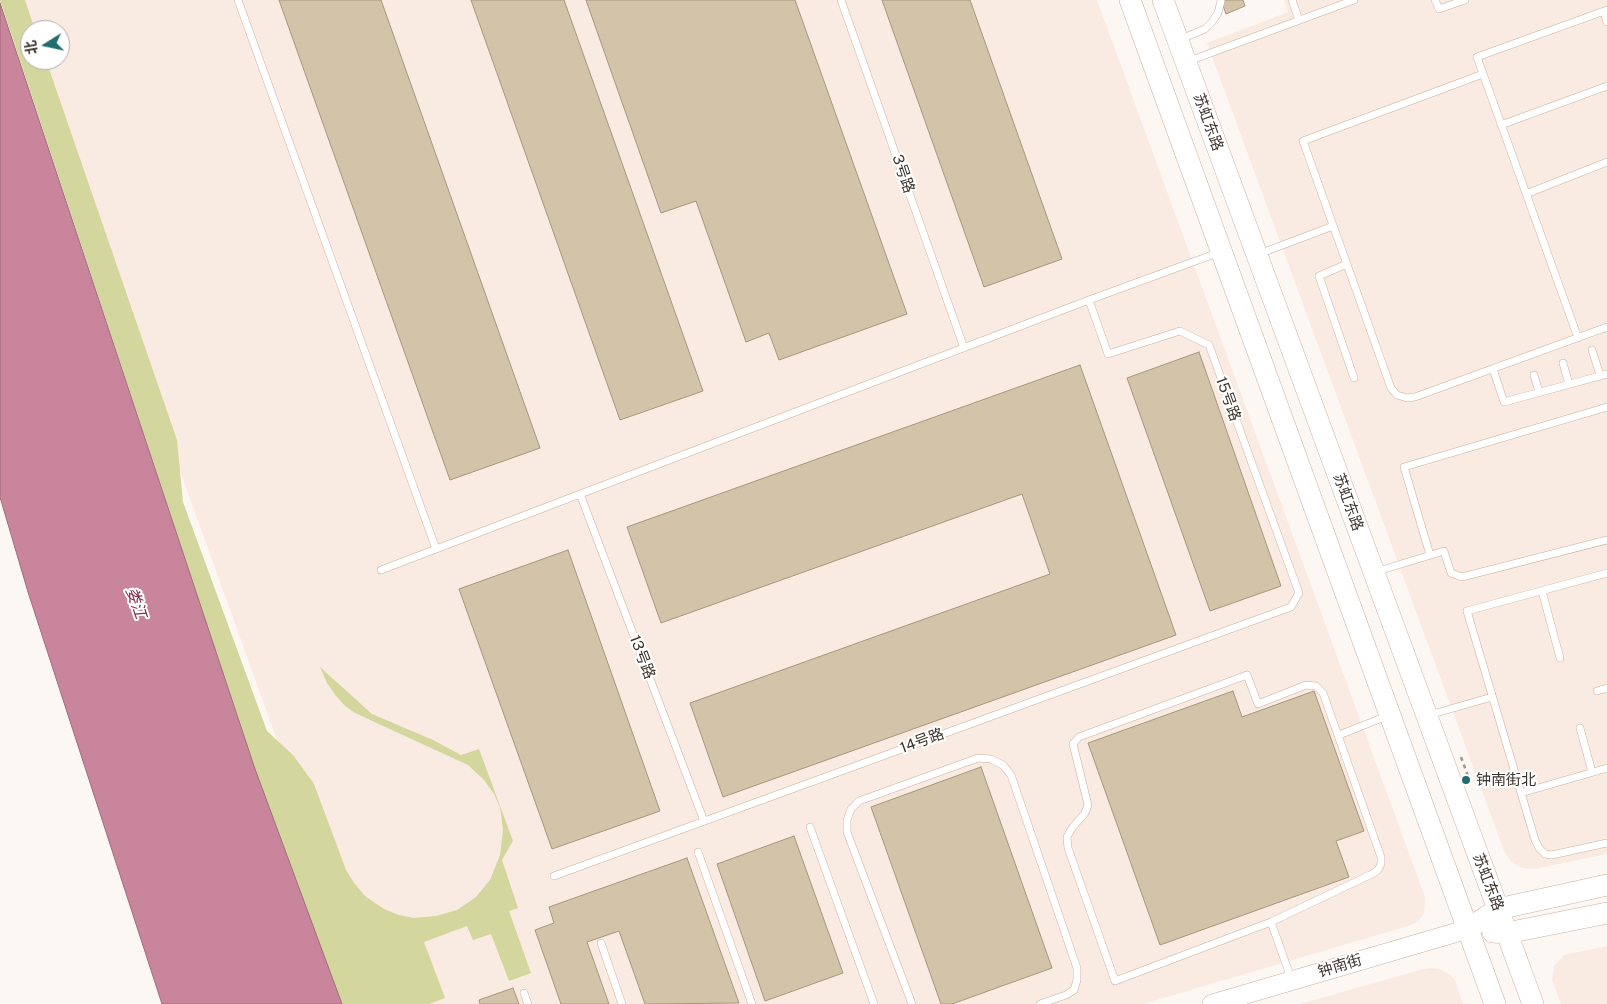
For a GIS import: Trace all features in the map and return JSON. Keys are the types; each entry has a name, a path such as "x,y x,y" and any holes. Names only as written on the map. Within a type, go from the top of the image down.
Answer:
{"main road":[{"name":"苏虹东路","path":"1164,0 1532,1004"},
{"path":"1131,5 1495,1004"},
{"name":"钟南街","path":"1468,929 1498,909 1607,885"},
{"name":"钟南街","path":"1468,929 1507,933 1607,913"}],"street":[{"name":"钟南街","path":"1212,1004 1253,995 1292,981 1468,929"}],"lane":[{"path":"238,0 436,549"},
{"name":"3号路","path":"841,0 964,348"},
{"path":"1292,0 1300,20"},
{"path":"1186,62 1354,0"},
{"path":"1435,0 1439,9 1465,0"},
{"path":"1178,40 1204,29 1212,22 1218,13 1221,1"},
{"path":"1578,338 1477,57 1605,11 1607,22"},
{"path":"1483,74 1303,141 1391,388 1397,395 1407,398 1415,397 1607,327"},
{"path":"1501,125 1607,86"},
{"path":"1526,194 1607,162"},
{"path":"1257,255 1334,226"},
{"path":"381,570 1089,300 1220,252"},
{"path":"1347,264 1319,276 1354,378"},
{"name":"15号路","path":"1089,300 1108,354 1180,331 1209,345 1298,593 1291,607"},
{"path":"1493,369 1504,402 1604,375 1592,350"},
{"path":"1563,363 1569,384"},
{"path":"1534,375 1539,392"},
{"path":"1430,555 1404,467 1607,407"},
{"name":"13号路","path":"580,494 704,821"},
{"path":"1374,573 1444,551 1451,573 1462,577 1607,540"},
{"path":"1607,573 1467,611 1535,840 1539,848 1545,854 1552,856 1607,843"},
{"path":"1542,591 1560,658"},
{"name":"14号路","path":"554,876 1291,607"},
{"path":"1247,675 1258,704 1306,685 1316,686 1323,693 1339,735 1381,857 1380,864 1378,870 1372,874 1271,922 1115,981 1068,848 1067,838 1072,828 1085,814 1088,805 1073,744 1075,740 1247,675"},
{"path":"1597,691 1607,688"},
{"path":"1426,716 1492,697"},
{"path":"1339,735 1390,715"},
{"path":"1580,728 1592,772"},
{"path":"912,1004 847,832 848,820 851,809 859,801 978,758 990,758 1003,765 1011,775 1077,968 1077,980 1074,990 1066,995 1040,1004"},
{"path":"1521,793 1607,768"},
{"path":"810,827 874,1004"},
{"path":"698,852 752,1004"},
{"path":"1271,922 1292,981"},
{"path":"601,943 622,1004"},
{"path":"524,993 528,1004"},
{"path":"1066,995 1069,1004"}],"shaded area":[{"path":"11,0 1097,0 1425,897 1424,914 1417,922 1408,926 1143,1004 372,1004 36,70 70,70 70,20 24,20"},
{"path":"1284,0 1607,0 1607,854 1534,869 1516,865 1504,851 1207,43 1288,12"},
{"path":"1607,946 1607,1004 1561,1004 1552,980 1554,966 1564,955"},
{"path":"1431,968 1447,973 1455,980 1463,1004 1300,1004 1420,970"}],"green space":[{"path":"0,0 25,0 32,20 20,20 20,60"},
{"path":"23,70 49,70 177,440 183,502 267,731 293,755 314,784 346,870 354,883 365,896 384,909 414,918 436,916 457,910 476,897 490,880 500,855 503,830 500,807 484,780 468,765 355,713 345,706 327,683 320,667 372,714 433,740 461,755 479,749 513,841 502,860 518,908 509,911 531,973 509,981 491,934 473,940 467,926 424,942 445,998 429,1004 342,1004 255,769"}],"water":[{"name":"娄江","path":"0,3 20,63 20,70 22,70 255,769 342,1004 162,1004 28,592 0,497"}],"building":[{"path":"279,0 381,0 540,448 450,480"},
{"path":"471,0 564,0 703,391 620,420"},
{"path":"586,0 795,0 907,314 779,360 769,333 746,342 696,201 661,213"},
{"path":"882,0 970,0 1062,259 984,287"},
{"path":"1221,0 1243,0 1245,6 1226,14"},
{"path":"1199,352 1281,586 1210,611 1127,378"},
{"path":"1080,365 1176,635 723,797 690,703 1050,574 1022,494 661,623 627,527"},
{"path":"568,550 660,811 552,849 459,589"},
{"path":"1233,691 1242,717 1314,691 1364,831 1336,841 1349,877 1160,945 1088,743"},
{"path":"981,767 1052,968 952,1004 941,1004 871,807"},
{"path":"794,836 843,973 765,1001 717,864"},
{"path":"687,858 739,1003 645,1004 619,931 587,942 609,1004 561,1004 535,930 554,923 549,907"},
{"path":"513,988 519,1004 480,1004 479,1000"}],"place":[{"name":"钟南街北","path":"1466,780"}]}
